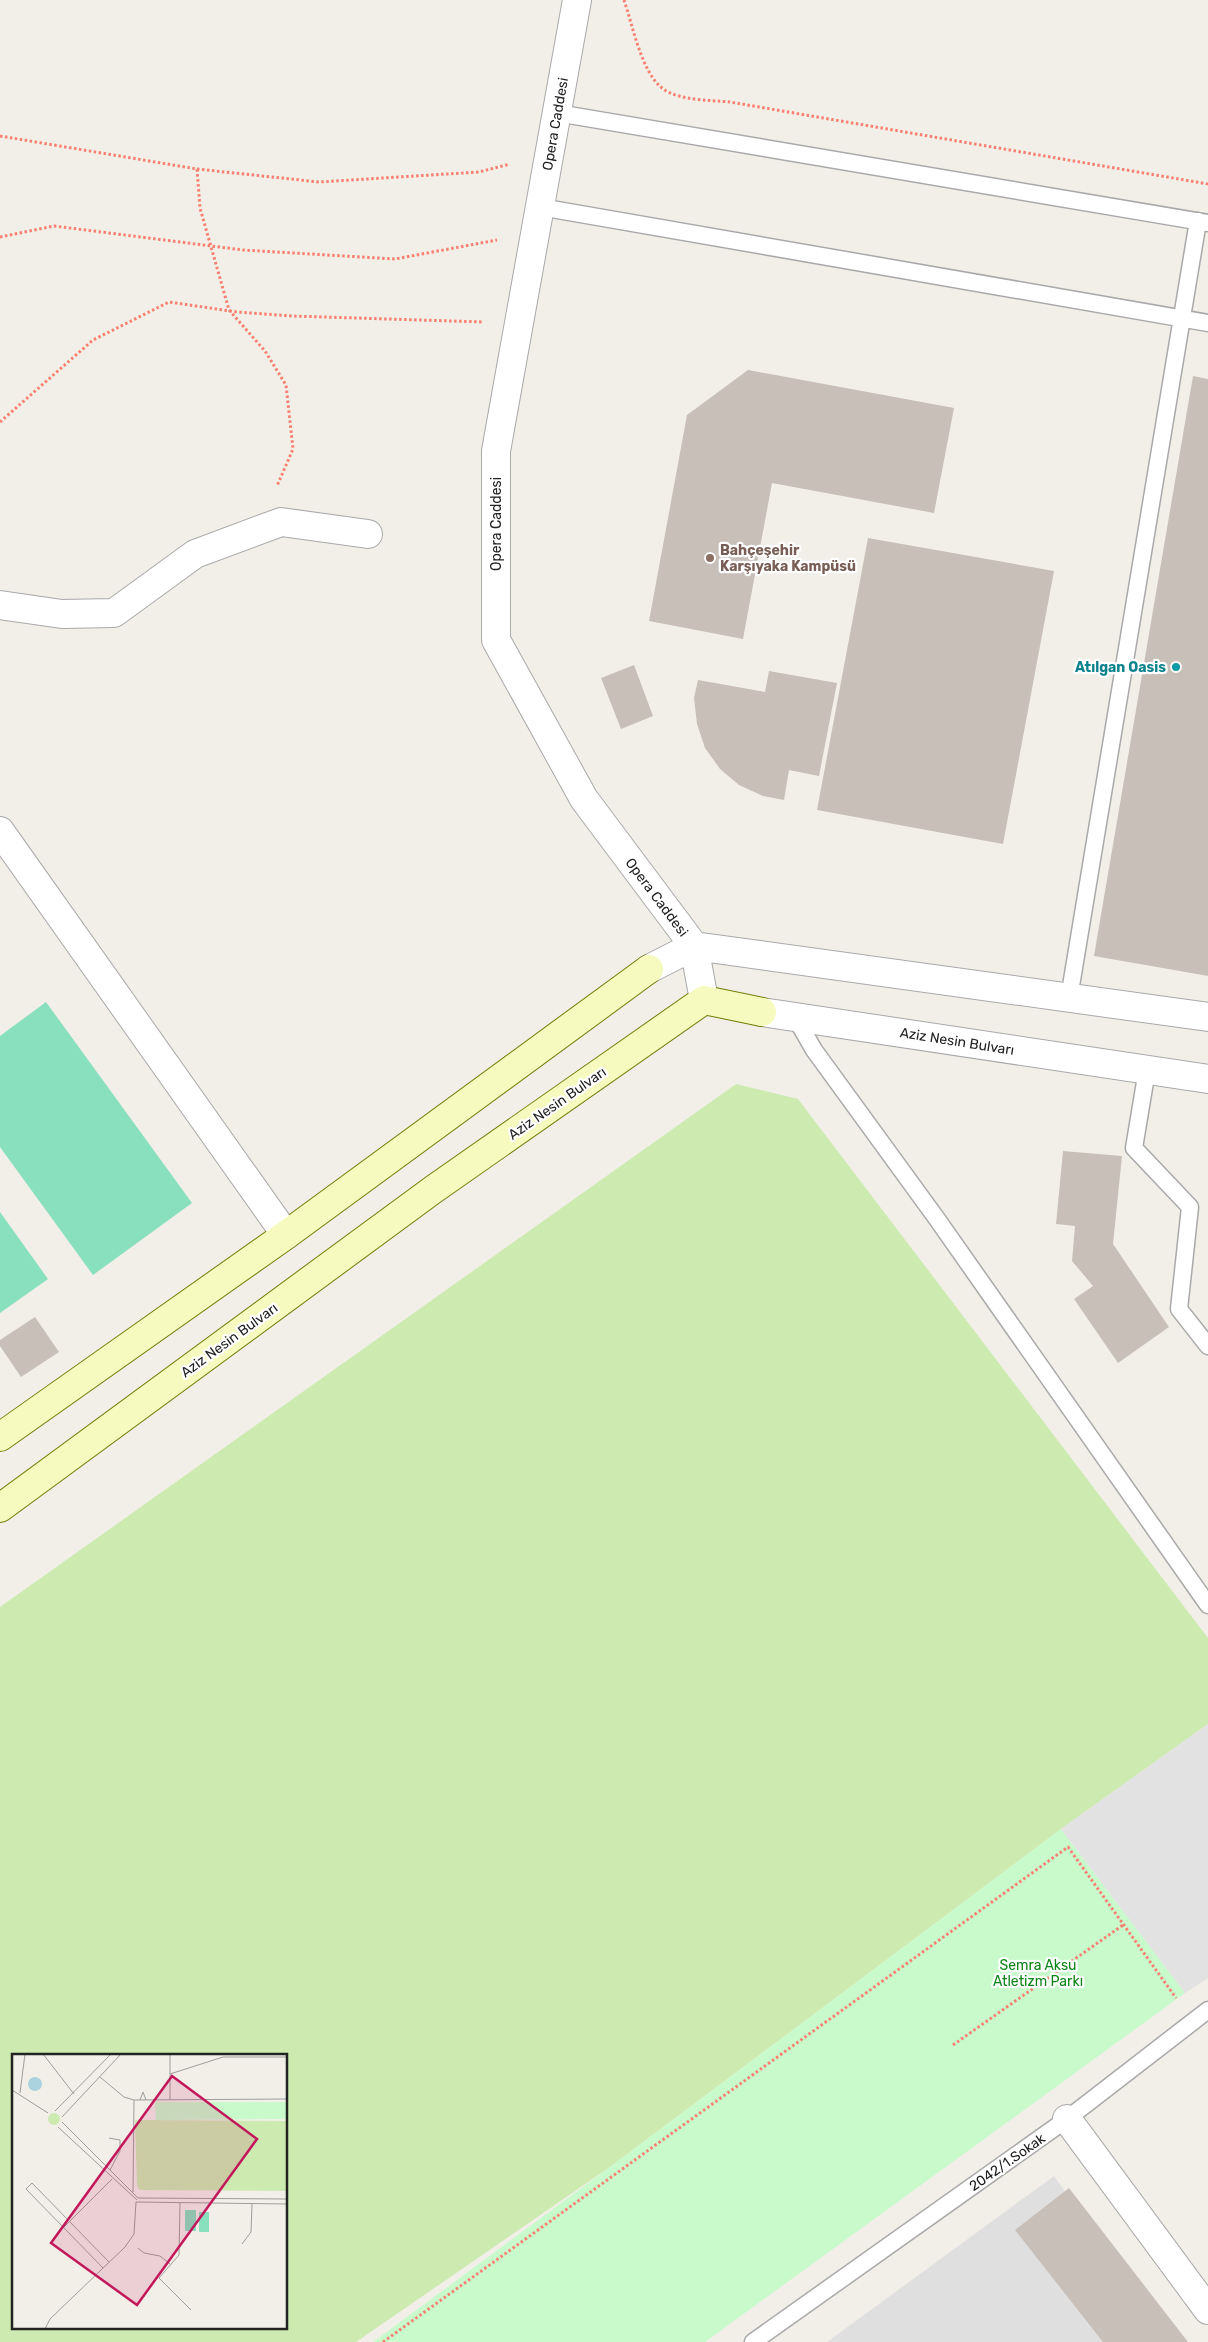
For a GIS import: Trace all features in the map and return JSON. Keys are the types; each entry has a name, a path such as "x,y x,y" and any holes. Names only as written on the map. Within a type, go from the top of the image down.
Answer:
{"street":[{"name":"Opera Caddesi","path":"286,1235 649,969 694,946 584,799 496,640 496,451 578,0"},
{"path":"0,606 62,614 114,613 195,554 281,522 368,534"},
{"path":"0,830 286,1235 0,1437"},
{"path":"704,1000 694,946 1208,1017"},
{"name":"Aziz Nesin Bulvarı","path":"0,1508 434,1189 704,1000 762,1012 1208,1079"},
{"path":"1067,2119 1208,2310"}],"lane":[{"path":"557,113 1203,222 1182,319 1069,998"},
{"path":"538,219 1208,323"},
{"path":"795,1016 814,1050 942,1226 1208,1605"},
{"path":"1147,1070 1134,1148 1190,1207 1180,1309 1208,1346"},
{"name":"2042/1.Sokak","path":"753,2342 1067,2119 1208,2010"}],"path":[{"path":"624,0 648,71 663,89 690,99 730,102 1208,184"},
{"path":"0,136 197,169 319,182 479,172 549,155"},
{"path":"197,169 200,208 209,246 229,310 265,352 286,385 292,449 276,489"},
{"path":"0,237 54,226 243,250 395,259 463,247 538,219"},
{"path":"0,422 93,340 169,302 292,316 519,323"},
{"path":"383,2342 1068,1848 1181,2006"},
{"path":"953,2046 1123,1925"}],"shaded area":[{"path":"1208,1724 1208,1978 1185,1993 1061,1829"},
{"path":"1054,2176 1173,2342 827,2342"}],"green space":[{"path":"46,1002 192,1203 93,1275 0,1147 0,1036"},
{"path":"736,1084 798,1099 1208,1638 1208,1724 1061,1829 610,2167 356,2342 0,2342 0,1607"},
{"path":"0,1212 48,1279 0,1313"},
{"name":"Semra Aksu Atletizm Parkı","path":"1061,1829 1185,1993 705,2342 373,2342 610,2167"}],"building":[{"path":"748,370 954,408 934,513 772,483 743,639 649,621 687,415"},
{"name":"Atılgan Oasis","path":"1193,376 1208,379 1208,976 1094,956"},
{"path":"868,538 1054,571 1003,844 817,810"},
{"path":"634,665 653,716 621,729 601,678"},
{"path":"769,671 837,683 819,776 789,770 784,800 763,796 739,785 720,769 705,748 697,724 694,698 698,680 765,692"},
{"path":"1063,1151 1122,1156 1113,1244 1169,1327 1118,1363 1074,1299 1093,1286 1072,1261 1075,1226 1056,1224"},
{"path":"35,1317 59,1352 21,1377 0,1346 0,1340"},
{"path":"1069,2188 1188,2342 1103,2342 1015,2230"}],"place":[{"name":"Bahçeşehir Karşıyaka Kampüsü","path":"710,558"},
{"name":"Atılgan Oasis","path":"1176,667"}]}
